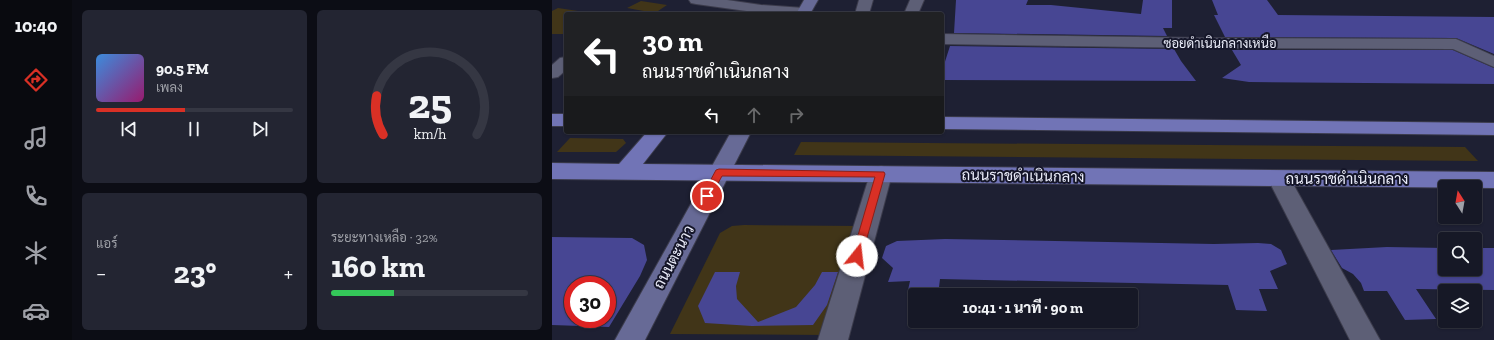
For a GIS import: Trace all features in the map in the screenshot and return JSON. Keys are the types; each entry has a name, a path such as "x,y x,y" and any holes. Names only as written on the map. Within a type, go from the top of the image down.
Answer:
{"main road":[{"path":"552,120 564,120"},
{"path":"944,122 1494,129"},
{"path":"625,172 656,134"},
{"name":"ถนนราชดำเนินกลาง","path":"552,171 1494,180"}],"street":[{"path":"696,0 761,9 806,9"},
{"path":"863,12 866,0"},
{"path":"912,12 917,0"},
{"name":"ซอยดำเนินกลางเหนือ","path":"944,39 1205,43 1456,44 1494,62"},
{"path":"552,73 564,64"},
{"name":"ถนนตะนาว","path":"630,340 740,134"},
{"path":"833,340 880,174"},
{"path":"1279,179 1365,340"}],"shaded area":[{"path":"641,1 667,5 656,12 627,8"},
{"path":"558,8 585,12 564,12 564,34 552,34 552,11"},
{"path":"570,138 623,139 626,143 616,152 557,152"},
{"path":"801,142 1465,147 1478,161 794,155"},
{"path":"732,226 860,226 826,335 670,334 720,233"}],"building":[{"path":"956,0 1028,0 1026,5 1051,5 1141,14 1143,0 1172,0 1172,28 1163,28 1167,36 954,33"},
{"path":"1212,0 1267,0 1278,15 1494,17 1494,54 1456,38 1225,37 1214,15 1218,15"},
{"path":"950,46 1174,49 1196,81 944,80 944,65"},
{"path":"1232,50 1453,50 1494,68 1494,84 1249,82 1222,78 1241,65"},
{"path":"552,237 632,238 644,245 647,260 640,276 616,315 616,276 564,276 564,325 552,325"},
{"path":"945,239 1214,244 1258,243 1271,244 1281,250 1287,264 1270,271 1278,289 1259,289 1267,311 1236,310 1228,285 940,279 939,288 908,288 910,281 888,282 893,268 882,258 886,246 897,241"},
{"path":"1387,247 1438,248 1438,276 1482,276 1482,248 1494,248 1494,290 1482,290 1482,284 1438,284 1438,289 1416,289 1436,319 1405,320 1387,291 1364,291 1361,283 1353,274 1342,268 1331,250"},
{"path":"715,272 740,272 736,286 737,299 758,322 796,307 815,285 822,272 838,272 827,305 813,325 752,326 705,323 698,306"}],"route":[{"path":"707,196 719,173 880,174 857,256"}]}
